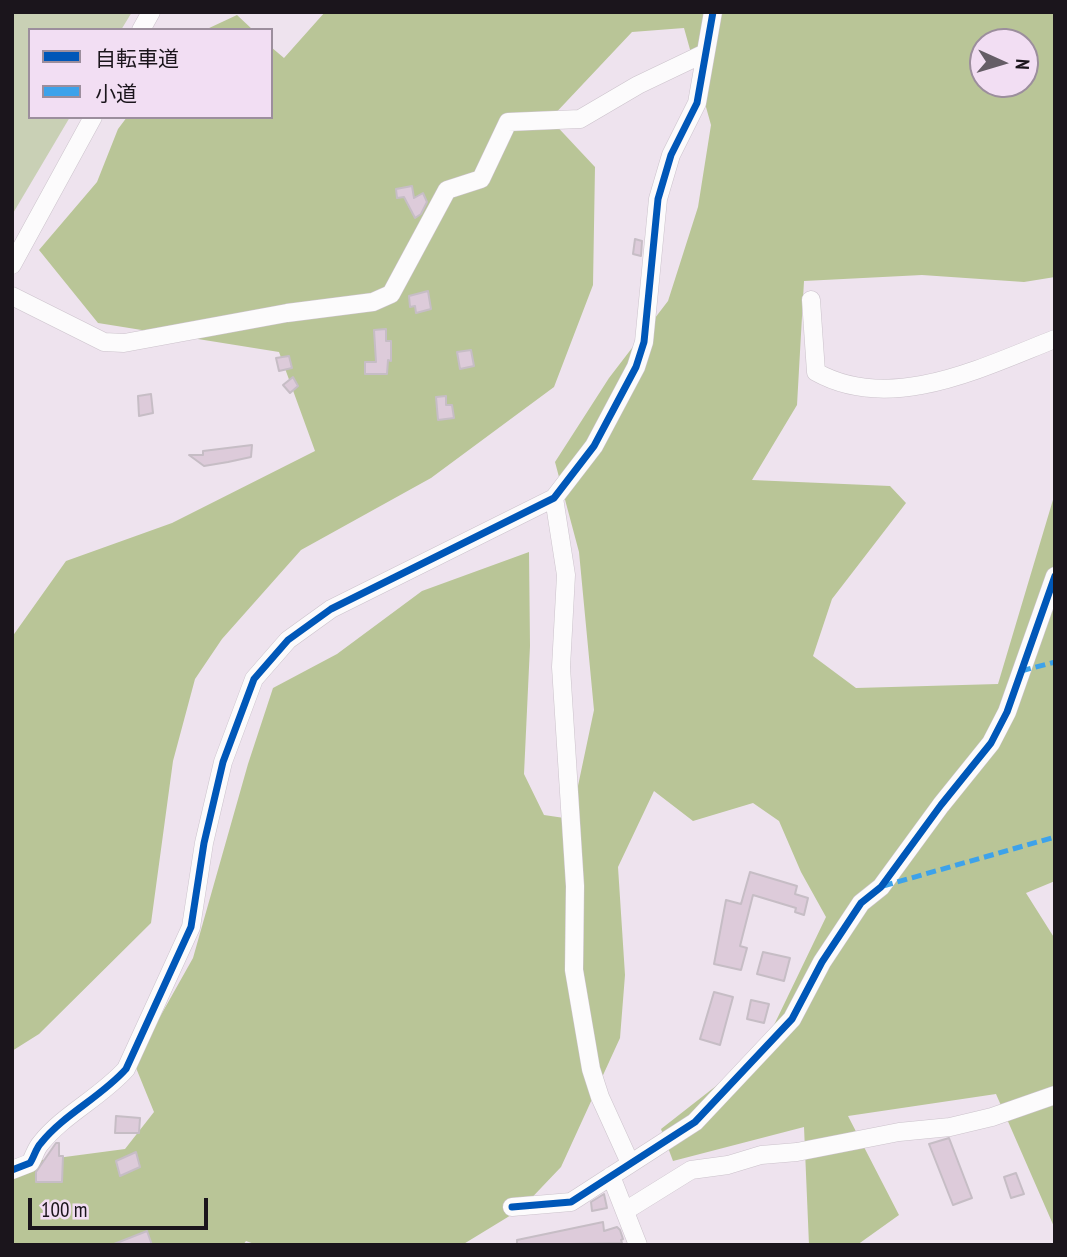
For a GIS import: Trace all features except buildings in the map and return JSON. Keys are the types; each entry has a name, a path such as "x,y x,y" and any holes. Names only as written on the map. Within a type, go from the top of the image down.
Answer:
{"street":[{"path":"142,28 151,12"},
{"path":"12,1170 30,1163 40,1144 77,1111 111,1086 126,1069 191,927 204,844 223,762 260,670 288,640 331,609 554,498 594,446 636,368 644,342 658,198 671,155 697,103 713,12"},
{"path":"12,296 104,342 124,343 287,313 373,302 391,294 446,190 481,179 508,122 580,119 638,85 705,53"},
{"path":"12,265 92,119"},
{"path":"811,300 816,372 830,380 857,386 901,389 920,386 969,373 1055,339"},
{"path":"554,498 566,575 561,667 575,886 574,970 591,1069 600,1097 630,1163"},
{"path":"512,1207 571,1202 695,1122 792,1019 822,962 861,903 881,887 991,743 1007,712 1055,576"},
{"path":"625,1211 691,1170 728,1166 761,1155 796,1152 899,1132 950,1127 992,1117 1055,1095"},
{"path":"611,1176 638,1245"}],"green space":[{"path":"12,12 132,12 122,28 28,28 28,119 69,119 12,215"},
{"path":"325,12 1055,12 1055,277 1024,282 922,275 804,281 797,405 752,480 890,486 906,503 832,599 813,656 856,688 998,684 1055,493 1055,881 1026,893 1055,939 1055,1229 996,1094 848,1116 899,1215 857,1245 809,1245 804,1127 673,1161 661,1129 762,1050 826,917 801,872 779,821 753,803 693,821 654,791 618,867 625,975 620,1038 561,1167 521,1209 462,1245 257,1245 246,1241 243,1245 12,1245 12,1173 42,1160 125,1149 154,1112 134,1063 193,958 248,764 273,688 337,654 422,591 529,552 530,646 524,774 544,815 571,819 594,710 579,552 555,462 609,378 668,301 698,207 711,125 684,28 632,32 550,119 595,167 593,285 554,387 431,478 301,550 222,639 195,679 173,761 151,923 39,1034 12,1051 12,637 66,561 172,523 315,451 279,352 98,323 39,250 97,182 118,129 126,119 273,119 273,49 284,58"},
{"path":"237,15 251,28 209,28"}],"marked path":[{"path":"1021,671 1055,662"},
{"path":"883,886 1055,837"}],"cycle path":[{"path":"12,1170 30,1163 39,1145 50,1133 126,1069 191,927 204,843 223,762 254,679 288,640 331,609 554,498 594,446 636,367 644,342 658,199 671,155 697,103 713,12"},
{"path":"512,1207 571,1202 695,1122 792,1019 822,962 861,903 881,887 991,743 1007,712 1055,576"}]}
